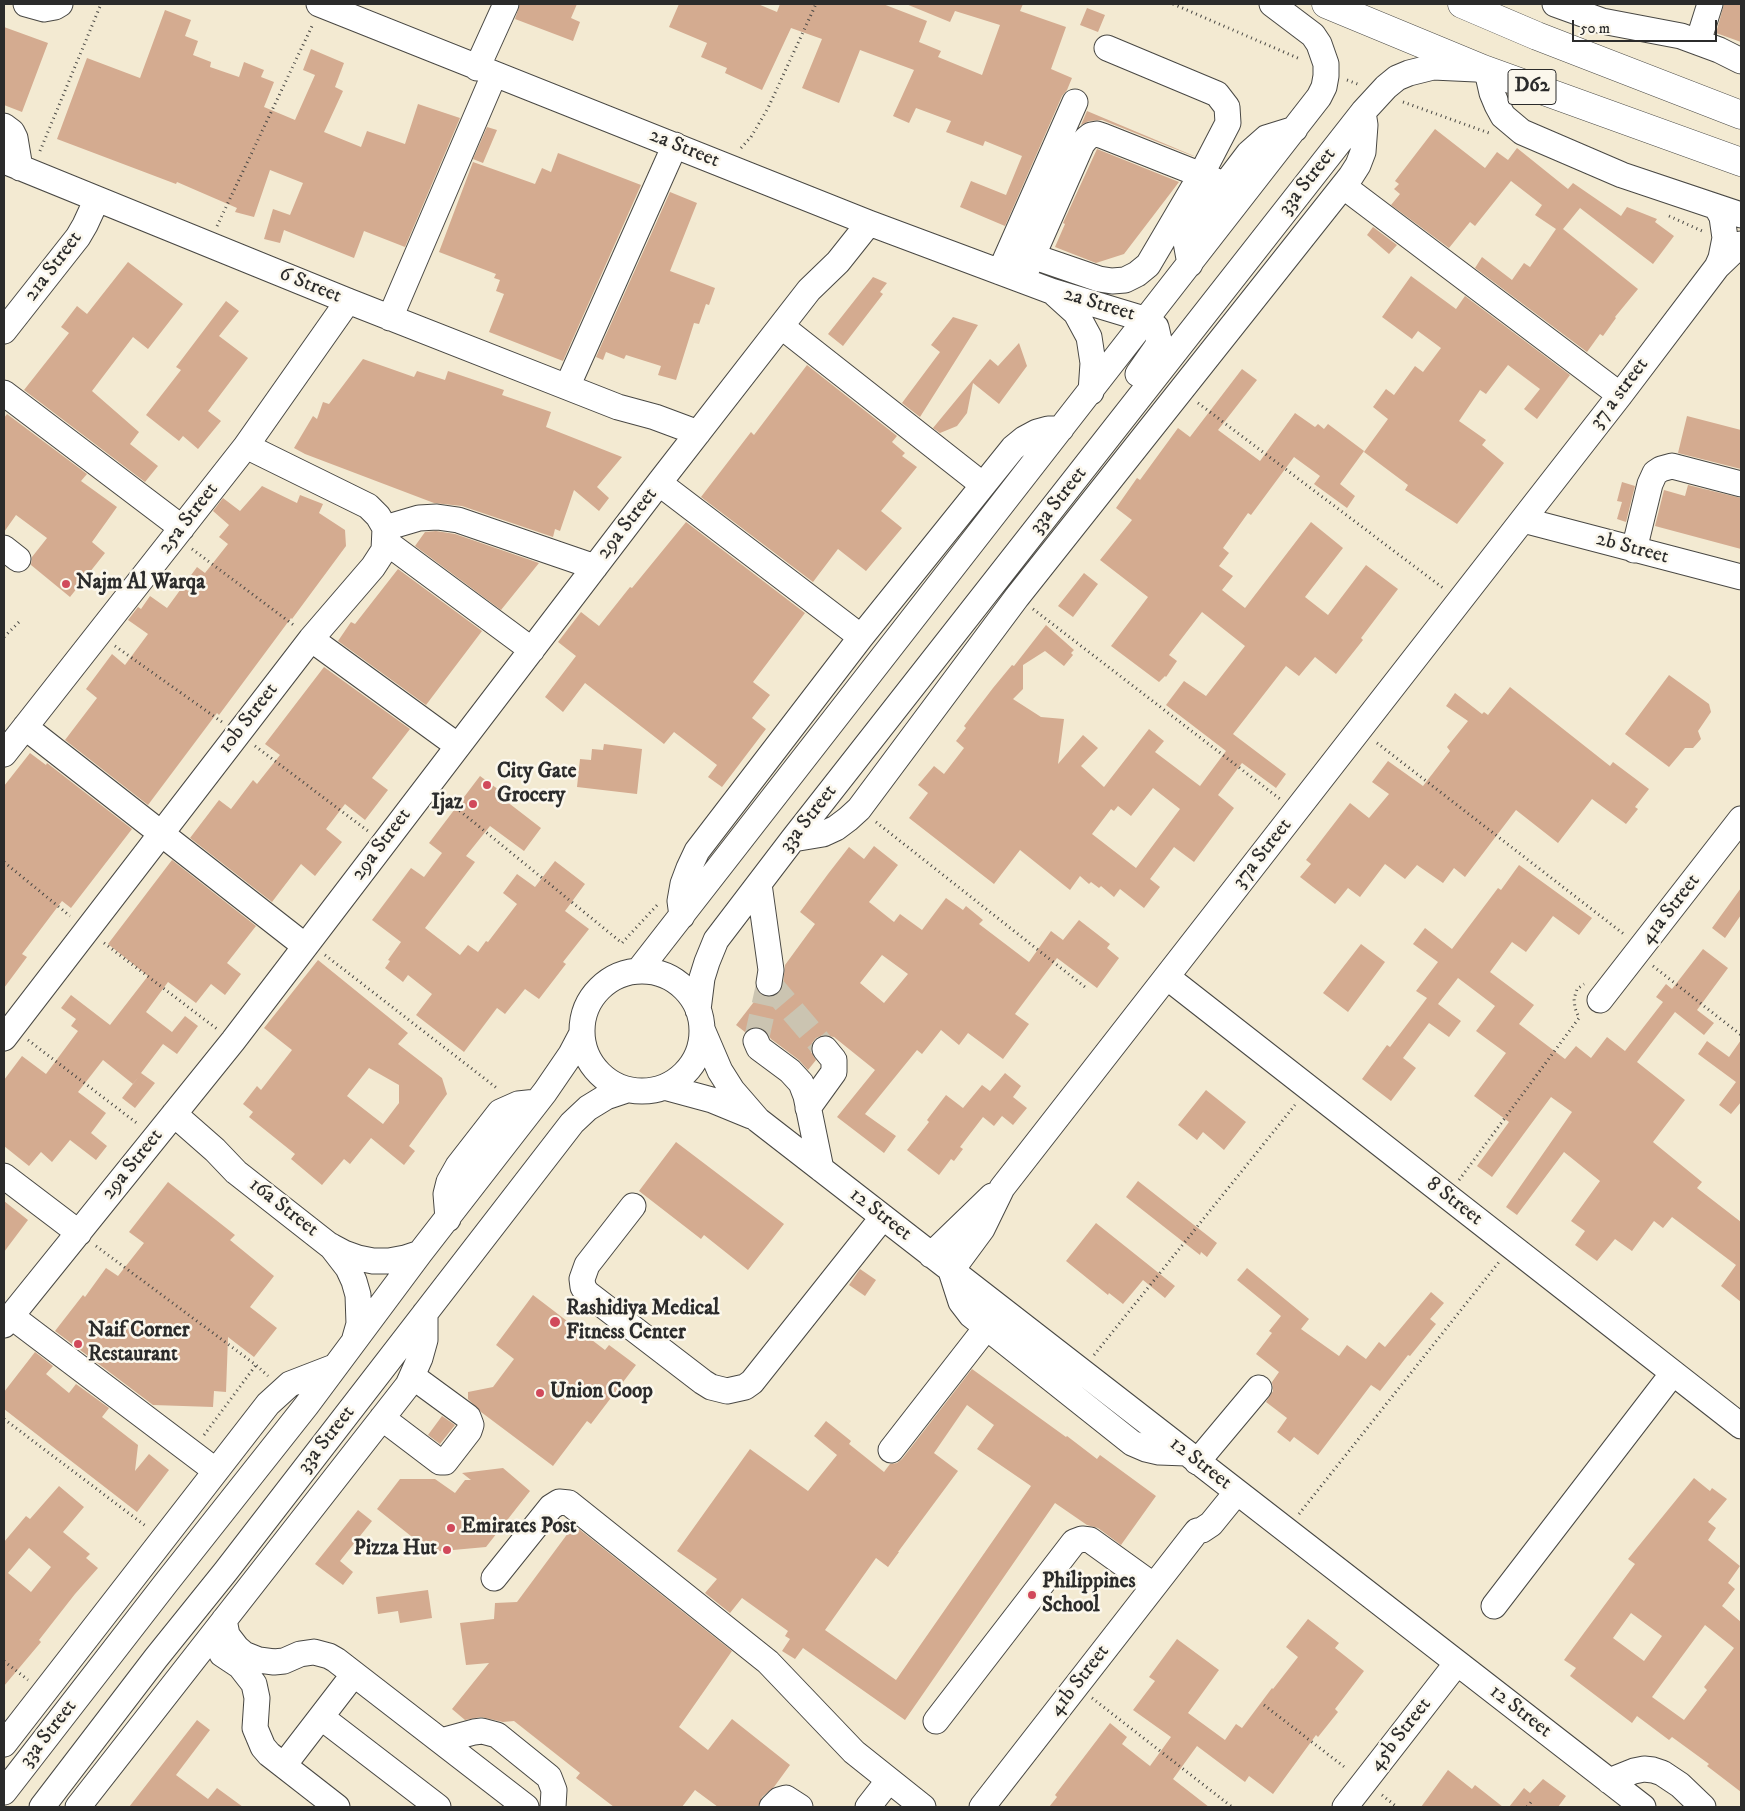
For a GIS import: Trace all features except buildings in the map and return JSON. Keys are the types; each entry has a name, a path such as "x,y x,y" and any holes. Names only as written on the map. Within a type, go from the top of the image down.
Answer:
{"main road":[{"name":"D62","path":"1326,4 1485,70 1741,162"},
{"name":"D62","path":"1462,4 1537,36 1741,115"}],"street":[{"path":"26,4 44,9 60,4"},
{"name":"2a Street","path":"320,4 860,219 1051,291 1146,320"},
{"path":"390,318 486,71 506,4"},
{"name":"33a Street","path":"640,970 1319,97 1324,87 1326,70 1323,54 1313,35 1272,4"},
{"path":"1555,4 1602,21 1690,39 1741,61"},
{"path":"1690,39 1693,4"},
{"path":"1690,39 1710,4"},
{"path":"1032,256 1099,279 1125,280 1138,274 1148,265 1228,123 1227,107 1217,94 1107,48"},
{"name":"33a Street","path":"700,1020 702,978 716,940 793,839 1363,112 1397,78 1421,69 1446,67 1485,70"},
{"path":"1485,70 1497,105 1512,125 1522,132 1622,175 1741,216"},
{"path":"1011,276 1075,102"},
{"path":"793,839 823,834 848,819 859,809 1017,597 1343,186 1358,164 1363,152 1365,125 1363,112"},
{"path":"4,126 12,132 15,138 18,167"},
{"path":"1190,264 1186,242 1189,232 1224,184 1257,144 1266,138 1295,129"},
{"path":"1011,276 1032,256 1082,144 1091,135 1103,136 1224,184"},
{"path":"567,386 675,145"},
{"name":"6 Street","path":"18,167 390,318 618,407 646,414 693,440"},
{"path":"1343,186 1620,395"},
{"name":"21a Street","path":"4,331 78,237 97,199"},
{"path":"1717,208 1724,227 1733,242"},
{"name":"29a Street","path":"7,1321 233,1041 809,290 838,262 860,219"},
{"name":"37 a street","path":"1522,520 1620,395 1733,242"},
{"name":"2a Street","path":"1051,291 1076,313 1089,336 1093,363 1091,392"},
{"name":"25a Street","path":"4,754 246,446 348,301"},
{"path":"1040,525 1043,512 1055,487 1157,347 1159,334 1156,327 1146,320"},
{"path":"781,326 983,485"},
{"path":"4,393 178,532"},
{"path":"682,916 680,901 683,884 688,868 697,851 861,637 1014,448 1024,439 1048,429 1062,429"},
{"path":"246,446 368,506 378,516 385,535 532,650"},
{"path":"1634,550 1650,484 1655,473 1660,469 1672,466 1741,484"},
{"path":"660,483 861,637"},
{"path":"385,535 419,518 437,517 458,520 595,567"},
{"name":"37a Street","path":"931,1255 1002,1188 1522,520"},
{"name":"2b Street","path":"1522,520 1741,578"},
{"name":"10b Street","path":"6,1029 312,639 380,558 385,535"},
{"path":"312,639 458,746"},
{"path":"25,727 160,834 307,944"},
{"name":"41a Street","path":"1604,995 1639,951 1732,848 1741,819"},
{"path":"759,884 771,970 769,982"},
{"path":"640,970 658,972 675,980 689,993 700,1020 701,1040 695,1060 682,1076 664,1087 639,1092 615,1085 595,1070 584,1048 581,1035 584,1014 597,990 618,975 640,970"},
{"name":"8 Street","path":"1168,977 1741,1426"},
{"name":"12 Street","path":"700,1020 720,1071 732,1090 758,1120 1643,1807"},
{"name":"33a Street","path":"4,1792 306,1406 355,1338 448,1219 527,1103 560,1072 581,1035"},
{"path":"756,1041 758,1048 796,1076 804,1089 821,1169"},
{"path":"808,1108 834,1072 834,1060 825,1049"},
{"name":"12 Street","path":"664,1087 712,1100 758,1120"},
{"name":"33a Street","path":"42,1807 572,1123 588,1108 606,1097 627,1090"},
{"name":"16a Street","path":"164,1127 215,1150 236,1172 329,1244 344,1253 373,1261 397,1259 420,1253"},
{"path":"4,1176 79,1233"},
{"name":"37a Street","path":"951,1271 982,1229 1002,1188"},
{"path":"632,1206 586,1265 582,1279 583,1287 587,1293 703,1382 711,1387 727,1391 745,1387 752,1382 883,1216"},
{"name":"16a Street","path":"329,1244 348,1268 358,1295 359,1324 355,1338"},
{"path":"951,1271 966,1309 986,1328 1132,1443 1146,1449 1192,1457 1259,1388"},
{"path":"78,1807 408,1385 420,1358 425,1340 425,1313"},
{"path":"7,1321 216,1472"},
{"path":"891,1450 986,1328"},
{"name":"33a Street","path":"4,1744 268,1404 283,1390 298,1380 334,1367"},
{"path":"1494,1606 1673,1373"},
{"path":"382,1418 440,1462 446,1462 469,1431 471,1425 468,1418 412,1376"},
{"path":"226,1571 225,1564 228,1550 263,1499 264,1494 261,1489 249,1478"},
{"name":"41b Street","path":"982,1807 1197,1531 1211,1524 1231,1488"},
{"path":"494,1578 551,1507 559,1502 569,1503 768,1662 854,1752 923,1807"},
{"path":"936,1721 1074,1542 1082,1539 1090,1540 1154,1586"},
{"path":"118,1599 166,1583"},
{"path":"224,1620 231,1642 244,1654 266,1662 284,1661 307,1652 322,1653 336,1660 526,1807"},
{"path":"156,1658 201,1649 222,1654 240,1666 254,1684 257,1698 255,1728 258,1738 269,1754 337,1807"},
{"path":"257,1698 293,1657"},
{"name":"45b Street","path":"1344,1807 1457,1663"},
{"path":"284,1766 354,1674"},
{"path":"322,1717 438,1807"},
{"path":"441,1741 482,1731 497,1735 550,1777 554,1790 553,1807"},
{"path":"1609,1781 1634,1771 1653,1770 1662,1773 1680,1785 1703,1807"},
{"path":"868,1807 889,1780"},
{"path":"772,1807 779,1800 786,1798 800,1807"}],"path":[{"path":"18,167 101,4"},
{"path":"208,244 320,4"},
{"path":"725,165 751,137 761,122 816,4"},
{"path":"1172,4 1380,93 1492,135"},
{"path":"1663,213 1733,242"},
{"path":"1181,390 1459,600"},
{"path":"178,532 312,639"},
{"path":"1017,597 1296,811"},
{"path":"4,637 19,622"},
{"path":"1360,730 1639,951 1741,1035"},
{"path":"428,786 622,943 662,901 682,916"},
{"path":"859,809 1085,987"},
{"path":"4,862 86,929 233,1041"},
{"path":"307,944 527,1103"},
{"path":"1447,1197 1579,1018 1574,999 1577,989 1582,984 1593,982 1601,984 1604,995"},
{"path":"6,1029 164,1127"},
{"path":"1081,1371 1309,1088"},
{"path":"79,1233 256,1365 283,1390"},
{"path":"1287,1530 1512,1246"},
{"path":"191,1453 256,1365"},
{"path":"4,1419 164,1540"},
{"path":"4,1661 45,1692"},
{"path":"1076,1686 1232,1807"},
{"path":"1264,1705 1397,1807"},
{"path":"1528,1807 1532,1801"}],"tunnel":[{"path":"769,983 825,1049"},
{"path":"756,1041 769,983"}],"place":[{"name":"Najm Al Warqa","path":"66,584"},
{"name":"City Gate Grocery","path":"487,785"},
{"name":"Ijaz","path":"473,804"},
{"name":"Rashidiya Medical Fitness Center","path":"555,1322"},
{"name":"Naif Corner Restaurant","path":"78,1344"},
{"name":"Union Coop","path":"540,1393"},
{"name":"Emirates Post","path":"451,1528"},
{"name":"Pizza Hut","path":"447,1550"},
{"name":"Philippines School","path":"1032,1595"}]}
